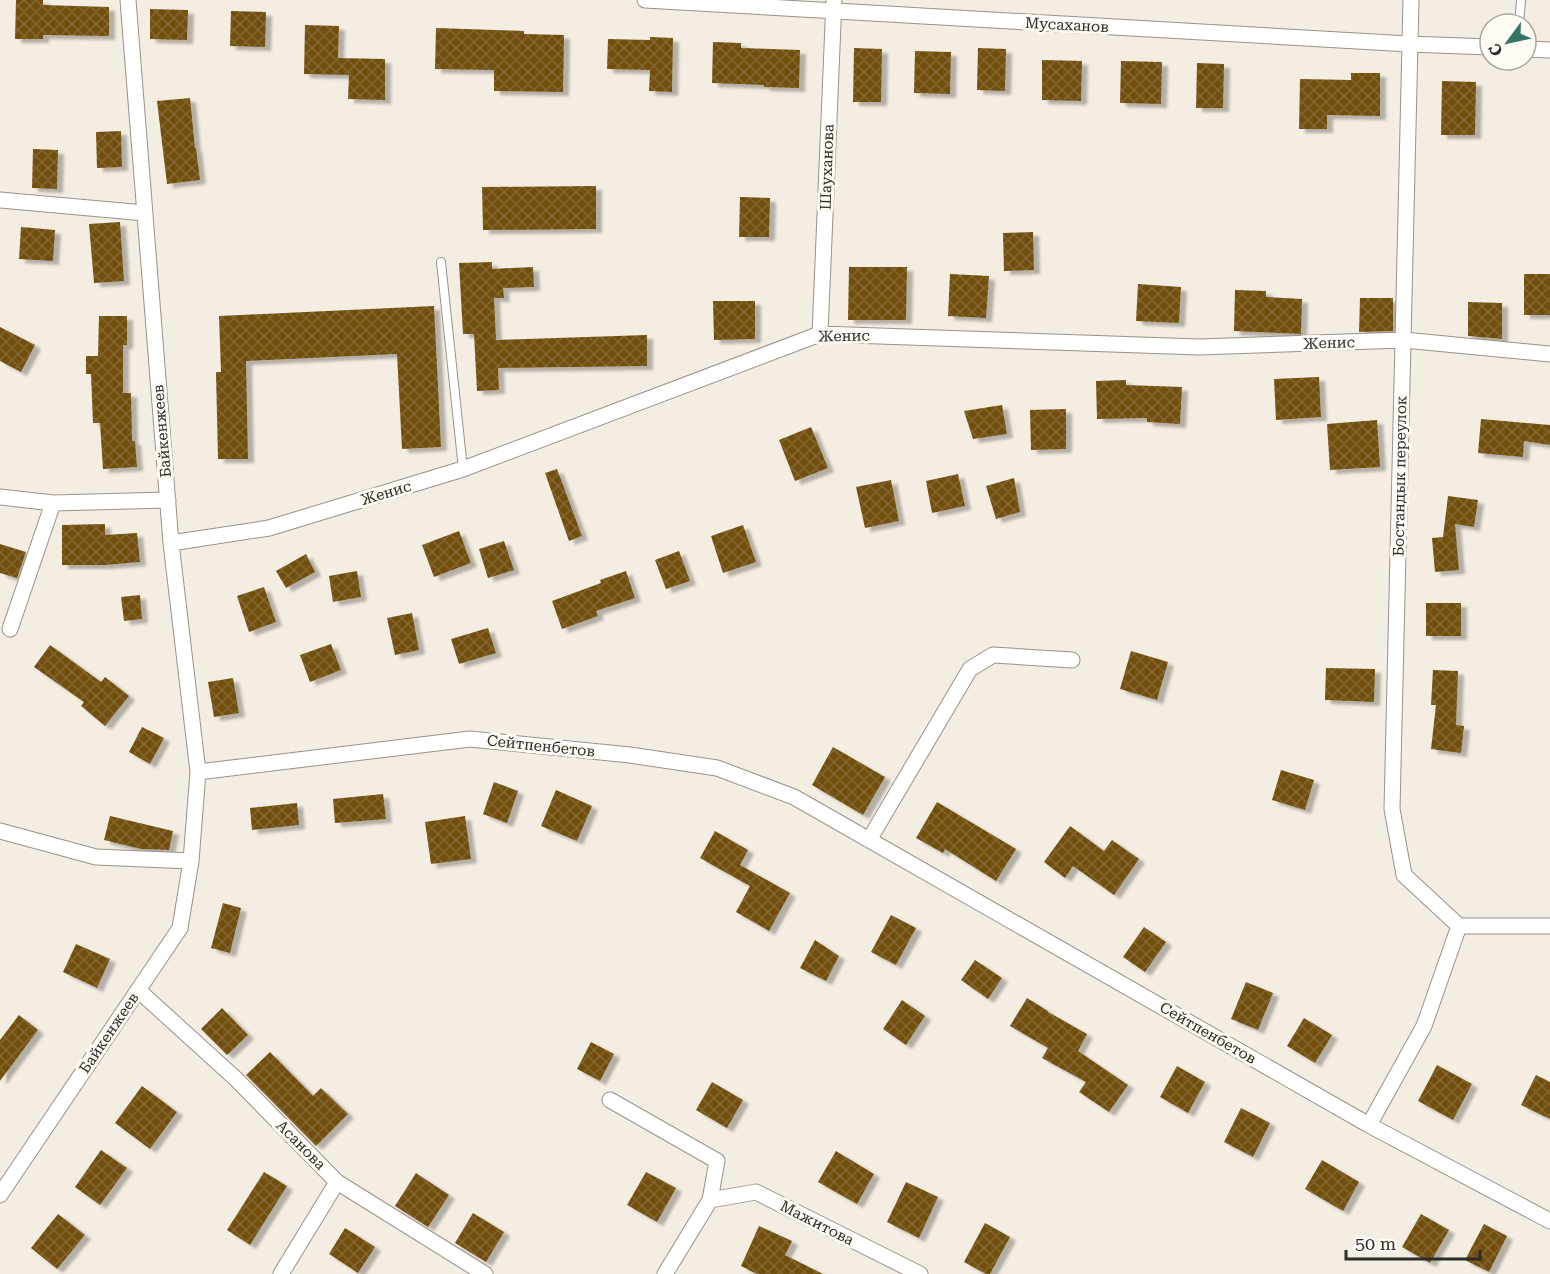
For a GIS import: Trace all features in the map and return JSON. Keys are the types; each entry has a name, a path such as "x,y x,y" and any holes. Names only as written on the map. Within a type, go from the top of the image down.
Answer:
{"street":[{"name":"Байкенжеев","path":"0,1195 180,928 191,861 198,772 171,543 128,0"},
{"name":"Мусаханов","path":"645,0 834,6 1478,47"},
{"name":"Бостандык переулок","path":"1411,0 1392,809 1404,876 1459,926"},
{"name":"Шауханова","path":"820,333 834,6"},
{"path":"0,200 145,213"},
{"name":"Женис","path":"171,543 269,528 463,469 820,333 1199,347 1404,340 1550,354"},
{"path":"0,497 53,503 168,500"},
{"path":"10,629 53,503"},
{"path":"869,840 969,669 993,655 1072,660"},
{"name":"Сейтпенбетов","path":"198,772 470,739 717,768 794,797 1369,1125 1550,1221"},
{"path":"0,831 96,857 191,861"},
{"path":"1369,1125 1424,1026 1459,926 1550,926"},
{"name":"Асанова","path":"138,990 236,1079 337,1182 485,1274"},
{"path":"610,1100 717,1161 710,1200 665,1274"},
{"path":"281,1274 337,1182"},
{"name":"Мажитова","path":"710,1200 756,1192 920,1274"}],"lane":[{"path":"441,262 463,469"}],"building":[{"path":"16,0 43,0 43,5 109,7 109,36 43,35 43,39 15,39"},
{"path":"150,9 188,10 187,40 150,39"},
{"path":"231,11 266,12 265,47 230,46"},
{"path":"305,25 339,26 338,58 385,59 385,100 348,99 349,75 304,74"},
{"path":"436,28 524,31 524,34 564,35 563,92 494,91 494,70 435,69"},
{"path":"650,37 673,38 672,92 649,91 650,70 607,69 608,39 650,40"},
{"path":"713,42 741,43 741,48 800,50 799,88 712,83"},
{"path":"854,48 882,49 881,102 853,102"},
{"path":"978,48 1006,49 1005,91 977,90"},
{"path":"915,51 951,52 950,94 914,93"},
{"path":"1042,60 1082,61 1081,101 1042,100"},
{"path":"1121,61 1162,62 1161,104 1120,103"},
{"path":"1197,63 1224,64 1223,108 1196,108"},
{"path":"1351,73 1380,73 1380,116 1327,115 1327,129 1299,129 1300,79 1351,80"},
{"path":"1442,81 1476,82 1475,135 1441,135"},
{"path":"190,98 200,180 167,184 157,101"},
{"path":"121,131 122,167 97,168 96,132"},
{"path":"33,149 58,150 57,189 32,188"},
{"path":"596,186 596,229 483,230 482,187"},
{"path":"740,197 770,198 769,237 739,237"},
{"path":"120,222 124,281 94,283 89,224"},
{"path":"21,227 55,230 53,261 19,259"},
{"path":"1033,232 1034,270 1004,271 1003,233"},
{"path":"492,262 492,269 533,267 534,287 503,288 504,298 494,298 496,340 647,335 647,366 498,368 499,390 477,391 474,334 463,334 459,263"},
{"path":"849,267 907,267 906,320 848,320"},
{"path":"950,274 989,276 986,318 948,316"},
{"path":"1524,274 1550,274 1550,315 1524,315"},
{"path":"1138,284 1181,287 1179,323 1136,321"},
{"path":"1235,290 1266,291 1266,297 1302,299 1301,334 1234,331"},
{"path":"1360,298 1393,298 1393,331 1359,332"},
{"path":"713,301 755,301 755,339 714,340"},
{"path":"1468,302 1502,303 1502,339 1468,336"},
{"path":"434,306 441,447 402,449 397,354 246,361 248,459 218,459 216,372 221,372 219,316"},
{"path":"99,316 127,316 127,345 123,345 123,393 131,393 132,441 135,441 137,467 103,469 100,423 93,423 91,374 86,374 86,356 98,356"},
{"path":"0,327 35,345 21,372 0,361"},
{"path":"1319,377 1321,417 1276,420 1274,379"},
{"path":"1126,380 1126,385 1182,387 1180,424 1147,422 1147,418 1097,419 1096,381"},
{"path":"1002,405 1007,434 973,439 964,411"},
{"path":"1066,409 1066,449 1031,450 1030,410"},
{"path":"1481,419 1550,425 1550,445 1524,441 1523,457 1478,453"},
{"path":"1377,420 1380,467 1330,470 1327,424"},
{"path":"811,427 828,468 795,481 779,440"},
{"path":"557,469 582,536 569,541 545,473"},
{"path":"958,474 965,506 932,513 926,481"},
{"path":"1014,478 1020,512 996,519 986,486"},
{"path":"891,480 899,521 865,528 856,487"},
{"path":"1448,496 1478,500 1474,527 1455,524 1459,570 1435,572 1432,538 1443,537"},
{"path":"105,524 105,535 137,533 140,562 62,565 62,525"},
{"path":"743,525 756,562 723,573 711,536"},
{"path":"459,531 471,563 434,577 422,545"},
{"path":"504,541 514,570 488,578 479,549"},
{"path":"0,544 26,552 17,578 0,573"},
{"path":"679,551 690,581 666,589 655,560"},
{"path":"306,554 315,572 286,588 276,571"},
{"path":"357,571 361,597 333,602 329,576"},
{"path":"626,571 635,598 596,611 598,616 562,629 552,601"},
{"path":"264,587 276,622 249,632 237,596"},
{"path":"140,595 142,619 124,621 121,597"},
{"path":"1426,603 1461,603 1461,636 1426,636"},
{"path":"412,613 419,650 395,655 387,618"},
{"path":"488,628 496,653 459,664 451,639"},
{"path":"331,644 341,670 310,682 300,655"},
{"path":"50,645 101,682 105,677 129,696 105,726 81,706 84,702 34,667"},
{"path":"1131,651 1168,662 1157,700 1120,689"},
{"path":"1326,668 1375,669 1374,702 1325,700"},
{"path":"1433,670 1458,671 1456,725 1464,726 1461,753 1431,749 1436,705 1431,705"},
{"path":"233,678 239,713 214,717 208,682"},
{"path":"142,727 164,738 150,764 129,752"},
{"path":"833,747 885,777 863,815 812,785"},
{"path":"1281,770 1314,780 1305,810 1272,800"},
{"path":"494,782 518,791 507,823 483,814"},
{"path":"556,790 592,806 577,841 541,826"},
{"path":"383,794 386,819 335,823 333,799"},
{"path":"937,802 1016,849 996,881 945,849 943,853 916,838"},
{"path":"297,803 299,825 252,830 250,808"},
{"path":"110,816 173,831 169,850 141,849 104,840"},
{"path":"465,816 471,859 431,864 425,822"},
{"path":"1070,826 1104,851 1112,840 1139,859 1114,895 1073,866 1065,878 1044,862"},
{"path":"715,831 748,850 740,865 790,893 769,931 736,912 750,886 700,858"},
{"path":"223,903 241,908 230,953 211,948"},
{"path":"891,915 916,928 896,965 871,952"},
{"path":"1144,927 1166,942 1145,972 1123,957"},
{"path":"815,940 839,956 826,981 800,968"},
{"path":"76,944 110,959 97,988 63,972"},
{"path":"975,960 1002,978 988,999 961,980"},
{"path":"1246,982 1273,993 1258,1030 1231,1019"},
{"path":"1027,998 1087,1034 1078,1051 1128,1085 1109,1112 1079,1092 1086,1082 1042,1058 1048,1048 1010,1026"},
{"path":"902,1000 925,1016 906,1045 883,1029"},
{"path":"222,1008 248,1035 227,1055 201,1029"},
{"path":"19,1015 38,1030 0,1081 0,1040"},
{"path":"1304,1018 1332,1035 1315,1063 1287,1046"},
{"path":"591,1042 614,1054 600,1081 577,1069"},
{"path":"270,1052 313,1096 321,1088 348,1114 316,1146 246,1075"},
{"path":"1437,1065 1472,1084 1453,1120 1418,1101"},
{"path":"1177,1066 1205,1082 1188,1113 1160,1097"},
{"path":"1536,1075 1550,1082 1550,1119 1521,1105"},
{"path":"712,1082 743,1100 727,1128 696,1110"},
{"path":"142,1086 177,1112 150,1149 115,1123"},
{"path":"1241,1108 1270,1123 1253,1157 1224,1142"},
{"path":"101,1150 127,1168 100,1205 75,1187"},
{"path":"836,1151 874,1174 857,1204 818,1182"},
{"path":"1322,1160 1359,1182 1343,1211 1305,1189"},
{"path":"264,1172 287,1186 250,1245 227,1230"},
{"path":"646,1172 676,1188 657,1222 627,1205"},
{"path":"416,1173 449,1195 428,1227 395,1206"},
{"path":"906,1182 938,1197 919,1238 887,1222"},
{"path":"473,1213 504,1232 486,1262 455,1243"},
{"path":"58,1214 85,1235 57,1269 31,1248"},
{"path":"1421,1214 1449,1230 1430,1263 1402,1247"},
{"path":"985,1223 1010,1237 990,1274 964,1262"},
{"path":"1484,1224 1507,1236 1489,1272 1465,1260"},
{"path":"759,1226 792,1241 785,1255 823,1274 757,1274 741,1266"},
{"path":"345,1228 375,1247 358,1273 329,1254"}]}
